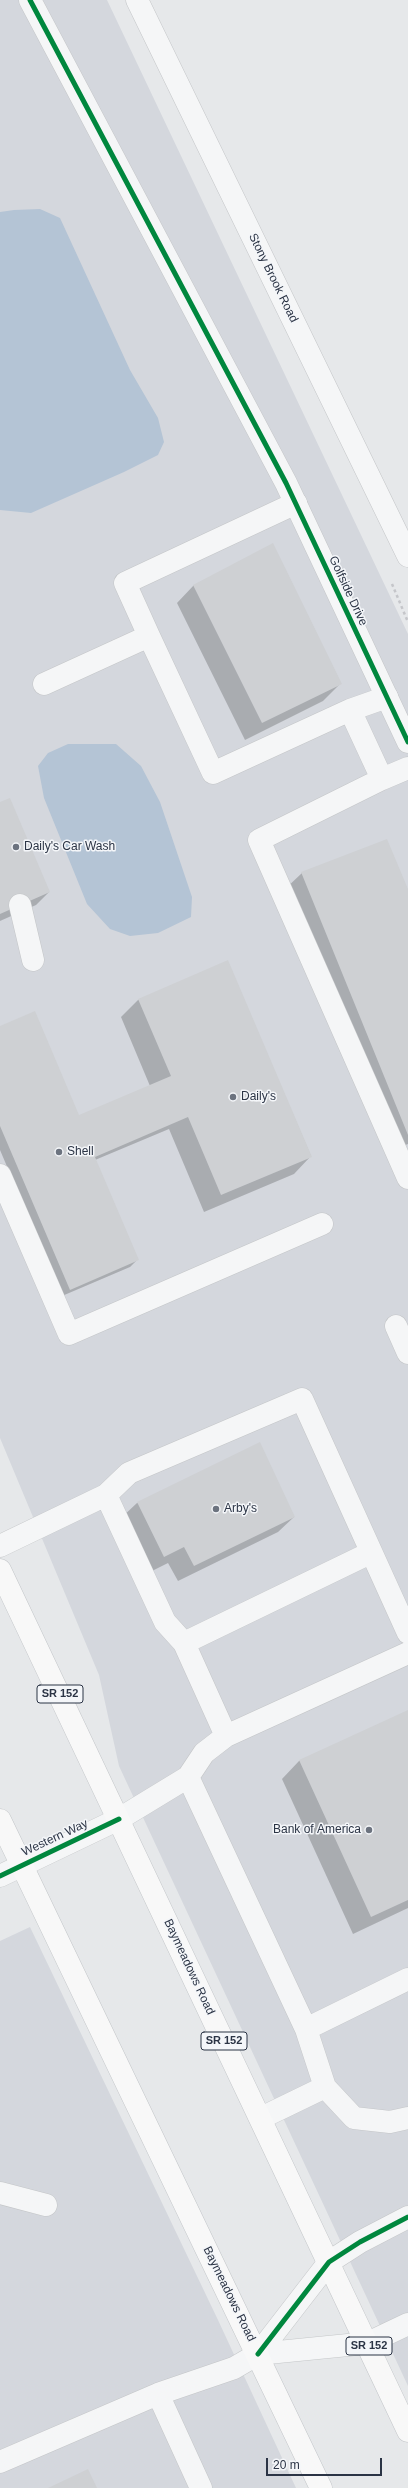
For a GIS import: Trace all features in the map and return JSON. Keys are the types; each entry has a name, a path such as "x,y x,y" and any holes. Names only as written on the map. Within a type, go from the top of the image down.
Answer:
{"main road":[{"name":"Baymeadows Road","path":"0,1570 368,2343 408,2431"},
{"name":"Baymeadows Road","path":"0,1820 258,2354 321,2488"}],"street":[{"name":"Golfside Drive","path":"30,0 296,503 408,742"},
{"name":"Stony Brook Road","path":"137,0 408,556"},
{"path":"296,503 125,583 213,773 350,710 387,697"},
{"path":"44,684 149,636"},
{"path":"350,710 382,779"},
{"path":"408,768 382,779 259,840 408,1178"},
{"path":"20,905 33,960"},
{"path":"0,1175 69,1334 322,1224"},
{"path":"396,1326 408,1353"},
{"path":"0,1546 106,1495 129,1473 302,1399 370,1553 408,1634"},
{"path":"106,1495 165,1622 184,1643 226,1736"},
{"path":"184,1643 370,1553"},
{"path":"408,1653 226,1736 204,1753 188,1777 306,2029 324,2087 354,2118 390,2122 408,2118"},
{"name":"Western Way","path":"0,1876 22,1864 119,1819 188,1777"},
{"path":"306,2029 408,1979"},
{"path":"261,2118 324,2087"},
{"path":"0,2193 46,2204"},
{"path":"0,2462 158,2394 234,2368 258,2354 329,2262 355,2245 408,2217"},
{"path":"258,2354 368,2343 408,2324"},
{"path":"158,2394 201,2488"}],"shaded area":[{"path":"0,0 107,0 408,634 408,2386 119,1766 99,1675 0,1438"},
{"path":"30,1927 218,2320 296,2488 0,2488 0,1941"}],"water":[{"path":"40,209 60,218 130,370 158,418 164,442 158,455 124,472 31,513 0,510 0,212"},
{"path":"68,744 116,744 141,766 160,802 192,897 191,917 158,933 130,936 110,929 87,904 44,798 38,766 48,753"}],"building":[{"path":"273,543 342,684 262,723 193,585"},
{"name":"Daily's Car Wash","path":"10,798 50,892 0,914 0,802"},
{"path":"387,839 408,889 408,1135 301,872"},
{"path":"228,960 312,1157 221,1195 188,1117 95,1157 139,1260 70,1290 0,1126 0,1026 35,1011 79,1115 171,1076 138,999"},
{"name":"Arby's","path":"260,1442 295,1517 194,1566 184,1547 164,1557 137,1502"},
{"name":"Bank of America","path":"408,1710 408,1900 371,1917 299,1760"},
{"path":"88,2469 97,2488 48,2488"}],"cycle path":[{"path":"30,0 286,483 408,742"},
{"path":"0,1876 119,1819"},
{"path":"258,2354 329,2262 360,2242 408,2217"}],"place":[{"name":"Daily's Car Wash","path":"16,847"},
{"name":"Daily's","path":"233,1097"},
{"name":"Shell","path":"59,1152"},
{"name":"Arby's","path":"216,1509"},
{"name":"Bank of America","path":"369,1830"}]}
